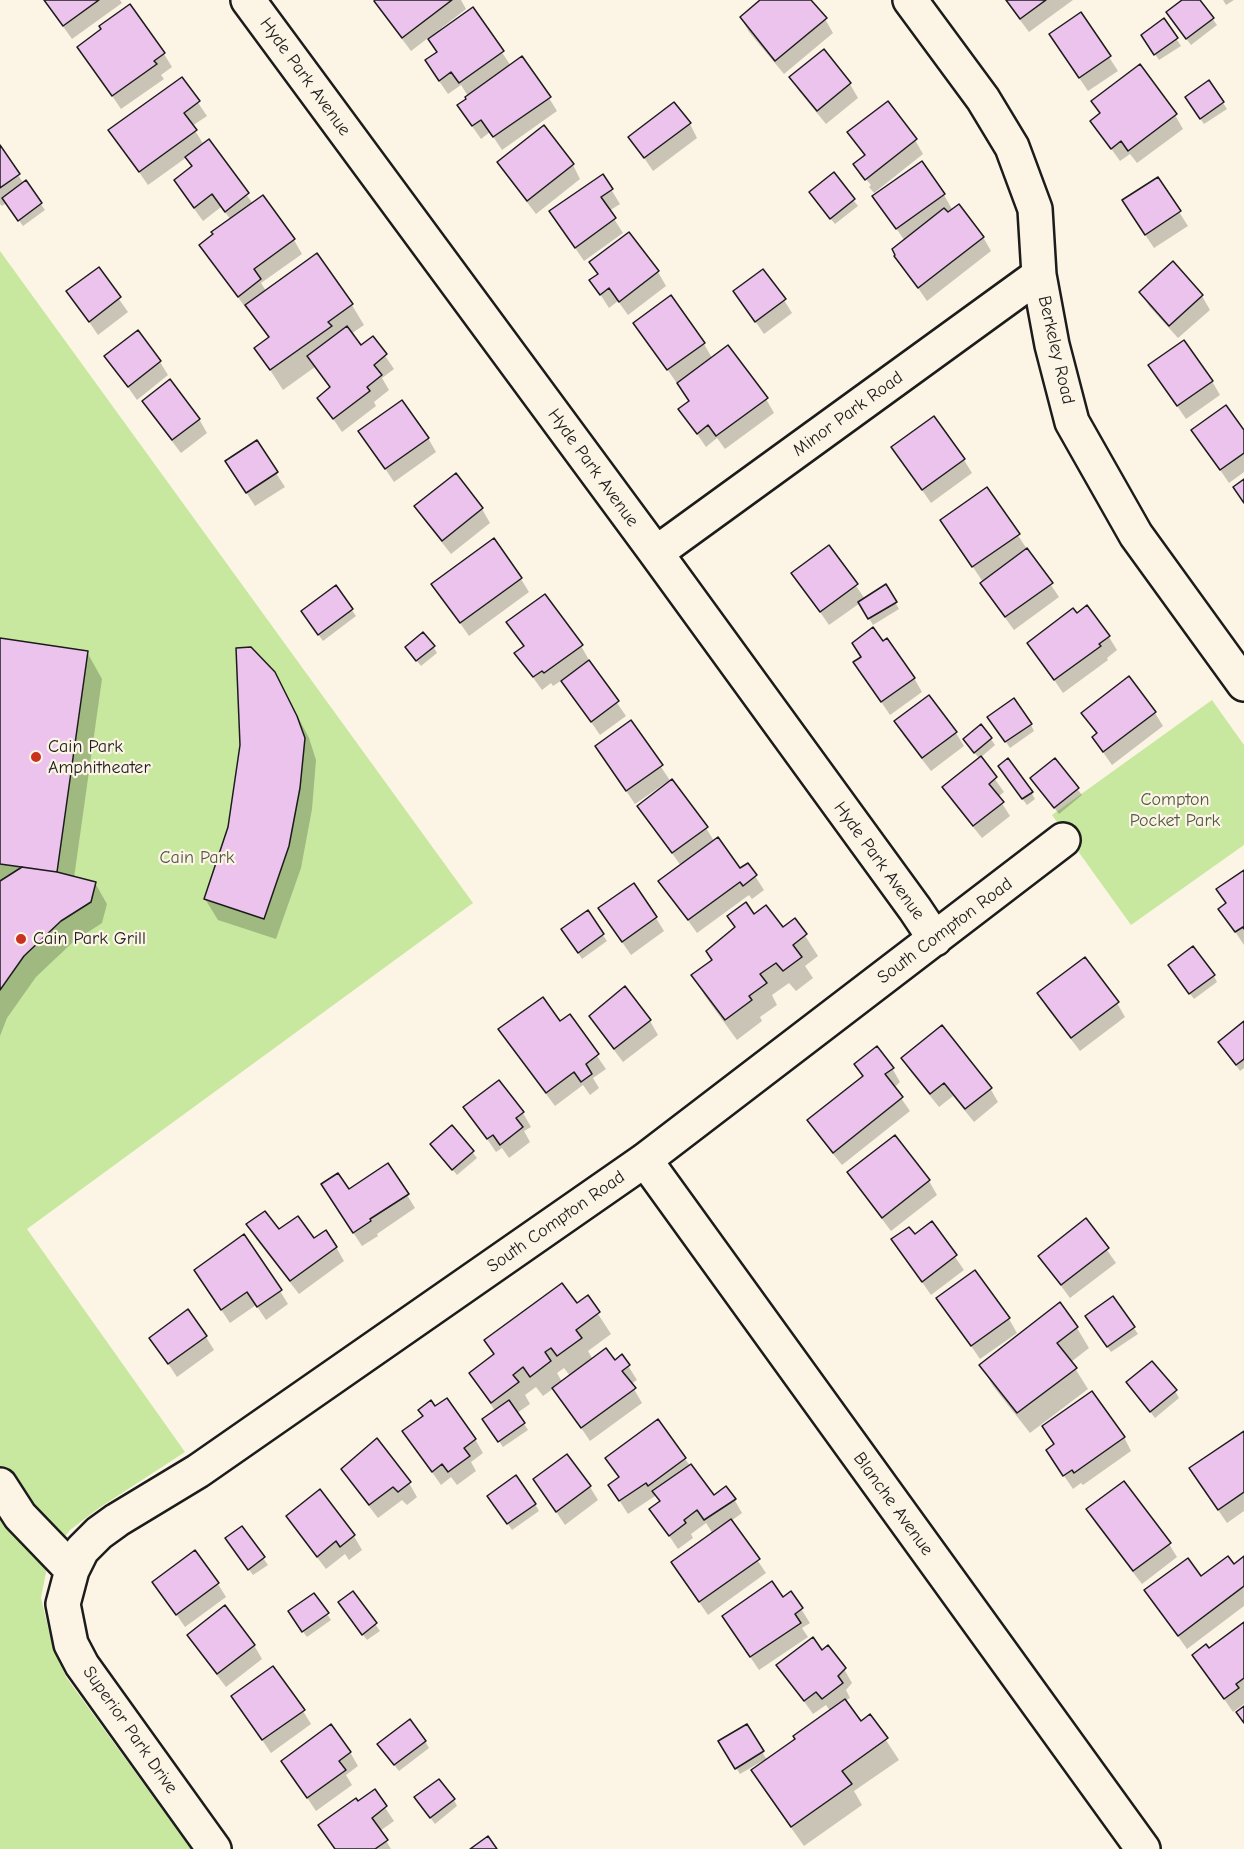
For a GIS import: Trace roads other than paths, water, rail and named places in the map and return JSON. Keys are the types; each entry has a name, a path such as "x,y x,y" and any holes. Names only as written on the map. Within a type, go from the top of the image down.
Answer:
{"street":[{"name":"Hyde Park Avenue","path":"248,0 656,553 908,899 934,939"},
{"name":"Berkeley Road","path":"910,0 983,99 1012,147 1035,209 1039,275 1052,345 1072,422 1136,535 1244,684"},
{"name":"Minor Park Road","path":"656,553 1039,275"},
{"name":"South Compton Road","path":"63,1604 72,1570 82,1550 99,1533 198,1471 645,1160 1063,840"},
{"name":"Blanche Avenue","path":"645,1160 1143,1849"},
{"path":"0,1485 20,1516 72,1570"},
{"name":"Superior Park Drive","path":"63,1604 71,1644 82,1665 214,1849"}],"place":[{"name":"Cain Park Amphitheater","path":"36,757"},
{"name":"Cain Park Grill","path":"21,939"}],"park label":[{"name":"Compton Pocket Park","path":"1175,810"},
{"name":"Cain Park","path":"197,858"}]}
